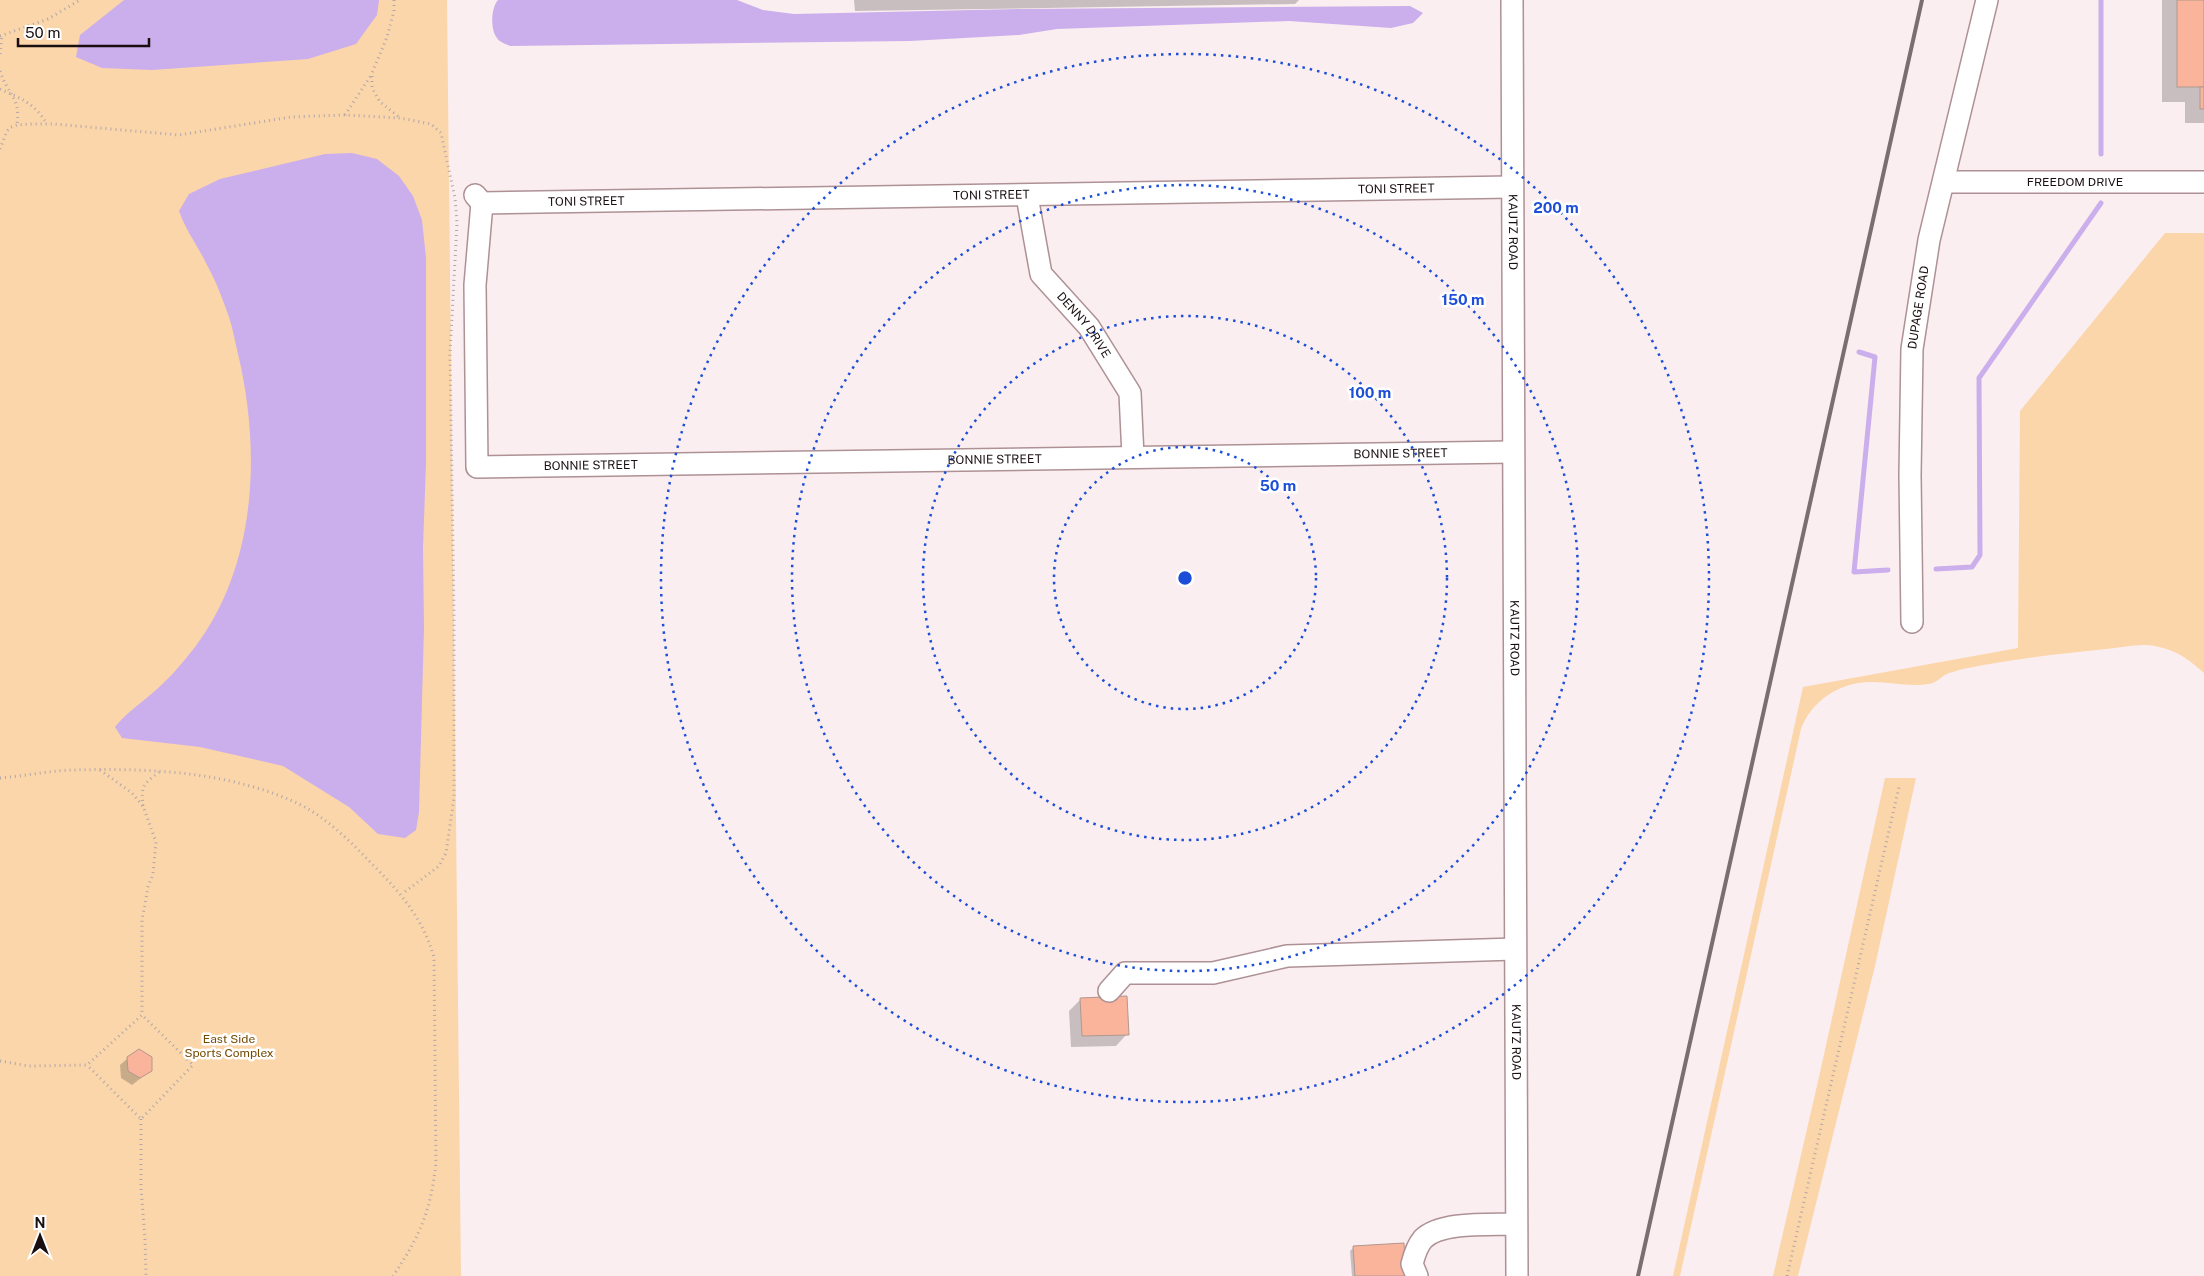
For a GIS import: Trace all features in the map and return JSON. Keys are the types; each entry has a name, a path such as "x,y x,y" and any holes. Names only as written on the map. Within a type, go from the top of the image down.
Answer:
{"street":[{"name":"KAUTZ ROAD","path":"1512,0 1517,1276"},
{"name":"DUPAGE ROAD","path":"1912,622 1910,475 1912,348 1929,240 1945,182 1988,0"},
{"name":"FREEDOM DRIVE","path":"1945,182 2204,182"},
{"name":"TONI STREET","path":"477,467 475,286 478,199 1027,196 1512,187"},
{"name":"DENNY DRIVE","path":"1027,196 1041,274 1089,327 1130,393 1133,457"},
{"name":"BONNIE STREET","path":"477,467 1513,452"},
{"path":"1109,991 1125,973 1213,973 1286,956 1515,949"},
{"path":"1417,1276 1412,1264 1416,1251 1423,1239 1437,1231 1451,1227 1516,1224"}],"path":[{"path":"0,54 1,35 48,19 80,0"},
{"path":"345,115 372,73 387,36 394,11 394,0"},
{"path":"0,71 3,81 13,95 19,110 17,125"},
{"path":"372,73 372,88 380,102 400,118"},
{"path":"0,89 27,100 39,111 47,124"},
{"path":"0,149 7,131 17,125 47,124 179,134 291,117 345,115 400,118 431,124 441,133 455,198 457,223 450,354 454,615 454,798 446,853 438,866 402,894"},
{"path":"0,778 70,770 159,771 220,778 260,789 300,804 329,823 402,894 428,934 434,957 436,1162 433,1194 423,1225 408,1254 393,1276"},
{"path":"99,770 132,794 144,806"},
{"path":"146,1276 141,1188 141,1119 193,1065 142,1015 142,920 148,887 154,874 156,842 144,806 142,789 144,784 159,771"},
{"path":"1787,1276 1899,787"},
{"path":"0,1061 29,1066 87,1064 142,1015"},
{"path":"87,1064 141,1119"}],"green space":[{"name":"East Side Sports Complex","path":"0,0 447,0 461,1276 0,1276"},
{"path":"2165,233 2204,233 2204,673 2187,659 2170,650 2149,645 2137,645 1981,665 1949,673 1930,684 1914,685 1879,682 1849,685 1829,695 1812,710 1801,729 1680,1276 1673,1276 1803,687 2018,648 2020,411"},
{"path":"1885,778 1916,778 1875,966 1798,1276 1773,1276 1819,1077"}],"shaded area":[{"path":"124,0 379,0 377,15 356,44 308,59 152,70 102,68 76,57 80,35"},
{"path":"498,0 737,0 763,10 794,14 1021,9 1410,6 1423,13 1413,23 1391,28 1289,21 1057,29 1019,35 910,41 510,46 498,39 493,29 493,13"},
{"path":"352,153 377,159 399,176 413,196 422,220 426,258 424,628 419,812 416,830 405,838 378,834 349,807 283,766 200,747 122,738 115,727 177,669 195,647 216,615 231,580 242,544 248,506 251,467 250,429 245,391 233,331 216,284 179,211 189,194 220,179 325,154"}],"building":[{"path":"2177,0 2204,0 2204,87 2177,87"},
{"path":"2200,87 2204,87 2204,109 2200,109"},
{"path":"1127,996 1129,1035 1082,1036 1080,998"},
{"path":"139,1049 152,1057 152,1071 140,1078 128,1071 127,1057"},
{"path":"1404,1243 1406,1276 1355,1276 1353,1246"}],"waterway":[{"path":"2101,0 2101,154"},
{"path":"1936,569 1972,567 1980,555 1979,378 2101,203"},
{"path":"1859,352 1875,357 1854,572 1888,570"}],"railway":[{"path":"1638,1276 1922,0"}]}
